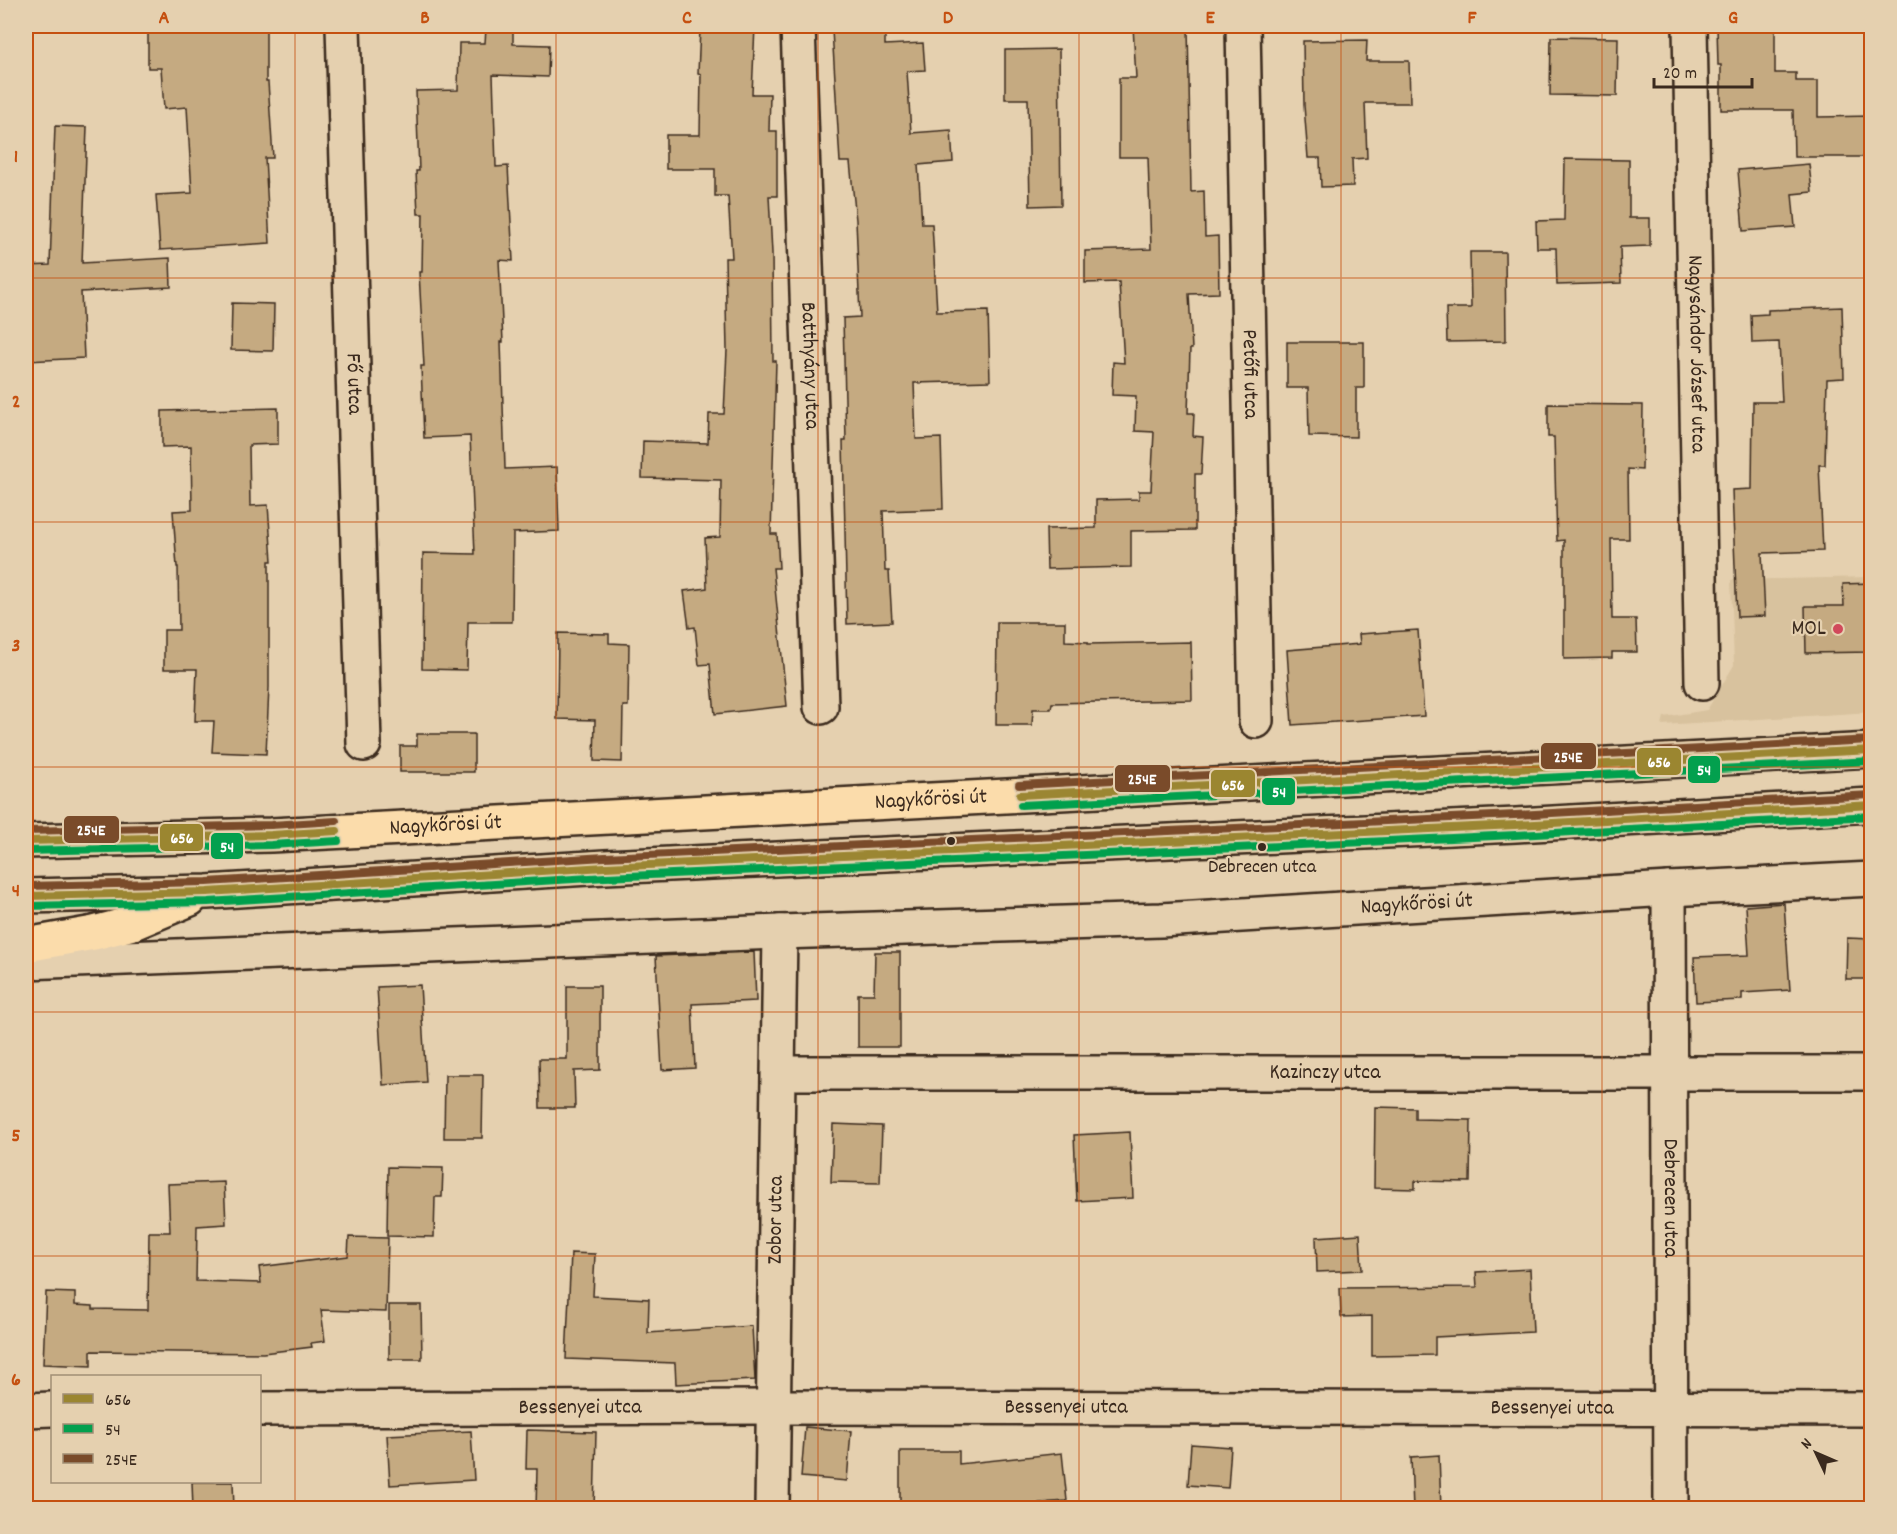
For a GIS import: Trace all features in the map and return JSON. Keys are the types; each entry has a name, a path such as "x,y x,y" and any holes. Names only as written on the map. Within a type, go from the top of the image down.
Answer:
{"main road":[{"name":"Nagykőrösi út","path":"26,841 271,835 1872,750"},
{"path":"26,896 207,892 605,867 1504,826 1869,806"},
{"path":"26,945 94,933 134,922 207,892"}],"street":[{"name":"Fő utca","path":"343,26 364,744"},
{"name":"Batthyány utca","path":"798,26 821,707"},
{"name":"Petőfi utca","path":"1243,26 1256,721"},
{"name":"Nagysándor József utca","path":"1690,26 1702,683"},
{"name":"Nagykőrösi út","path":"26,962 780,932 1161,920 1872,879"},
{"name":"Debrecen utca","path":"1669,889 1671,1509"},
{"name":"Zobor utca","path":"772,1509 780,932"},
{"name":"Kazinczy utca","path":"779,1073 1872,1073"},
{"name":"Bessenyei utca","path":"261,1409 1671,1407 1872,1409"},
{"path":"26,1410 51,1409"}],"shaded area":[{"path":"1871,577 1871,712 1662,725 1664,717 1707,710 1734,665 1731,580"}],"building":[{"path":"148,26 266,26 266,82 268,82 273,158 265,158 270,243 160,250 156,195 192,193 187,107 164,109 161,68 148,68"},
{"path":"703,26 755,26 752,94 770,94 769,131 777,131 777,196 769,196 773,361 776,361 771,534 777,534 779,568 773,568 787,706 715,714 710,664 699,665 695,627 689,628 684,591 707,588 705,538 720,537 721,480 642,478 643,441 708,443 709,414 724,414 727,350 725,258 732,258 728,196 715,196 715,169 666,169 666,135 700,135 701,74 698,73 700,29 703,29"},
{"path":"1133,26 1188,26 1191,192 1204,191 1205,237 1218,236 1219,293 1189,294 1192,349 1190,349 1188,413 1194,413 1193,436 1203,437 1201,474 1195,474 1195,530 1131,531 1131,567 1047,569 1046,529 1096,528 1096,500 1139,499 1139,491 1151,491 1154,432 1135,431 1136,396 1112,395 1113,362 1124,363 1119,282 1085,283 1085,251 1151,249 1148,157 1119,157 1119,78 1136,78"},
{"path":"1717,26 1775,26 1775,73 1796,73 1796,81 1818,81 1818,117 1872,116 1872,157 1794,157 1793,110 1721,110 1721,65 1718,65"},
{"path":"885,28 885,45 923,43 925,70 907,71 911,133 951,130 953,162 918,165 922,224 932,224 937,312 988,311 990,381 914,383 916,439 941,438 943,509 883,511 885,571 889,571 892,622 847,624 843,318 860,317 856,220 850,162 840,162 832,30"},
{"path":"486,29 513,30 513,44 549,45 548,77 493,75 496,167 508,166 513,261 499,260 505,469 557,467 559,531 513,533 512,622 468,622 467,670 422,669 423,553 475,554 470,436 424,438 421,366 424,366 419,272 422,272 423,214 418,214 416,91 458,90 459,43 485,43"},
{"path":"1551,37 1618,38 1617,96 1550,95"},
{"path":"1367,40 1366,61 1409,61 1410,103 1365,103 1367,158 1352,159 1353,186 1321,187 1320,158 1308,158 1303,41"},
{"path":"1059,49 1061,205 1030,206 1028,99 1005,99 1005,50"},
{"path":"55,126 87,127 82,263 170,258 171,287 81,292 84,358 27,361 26,266 50,265"},
{"path":"1565,159 1629,160 1629,218 1650,218 1650,246 1620,247 1621,283 1557,285 1556,248 1537,248 1536,221 1564,220"},
{"path":"1809,164 1812,192 1792,194 1795,227 1743,231 1738,170"},
{"path":"1470,252 1505,252 1506,341 1447,342 1446,308 1471,308"},
{"path":"232,303 274,304 273,351 231,350"},
{"path":"1842,307 1844,378 1827,379 1825,465 1819,465 1823,551 1762,553 1765,616 1737,617 1732,490 1752,489 1753,402 1782,402 1779,342 1752,343 1751,315 1768,314 1768,310"},
{"path":"1287,342 1364,342 1364,388 1356,388 1356,437 1309,436 1308,388 1287,388"},
{"path":"1548,404 1643,405 1642,470 1628,469 1629,539 1611,539 1612,619 1636,619 1637,652 1612,652 1612,658 1564,659 1564,540 1557,541 1554,437 1548,437"},
{"path":"278,408 278,444 249,445 250,506 268,505 272,561 269,561 269,687 266,754 212,752 214,721 195,721 197,669 164,669 164,630 179,630 178,567 173,511 192,510 191,446 162,447 162,411"},
{"name":"MOL","path":"1872,583 1872,652 1806,653 1805,606 1844,606 1843,584"},
{"path":"997,622 1065,622 1065,641 1088,642 1088,644 1191,642 1192,700 1052,703 1051,709 1033,709 1032,725 996,725"},
{"path":"1418,630 1424,716 1292,725 1287,650 1360,644 1359,634"},
{"path":"558,633 609,634 609,643 629,644 628,706 623,706 622,762 594,761 595,720 557,719"},
{"path":"417,734 474,734 474,772 400,772 400,746 417,746"},
{"path":"1784,903 1790,990 1742,993 1742,1000 1696,1002 1694,957 1749,955 1746,906"},
{"path":"1847,938 1872,939 1872,979 1846,979"},
{"path":"754,952 756,1001 692,1004 695,1068 662,1070 656,956"},
{"path":"875,952 900,952 900,1047 858,1047 858,994 874,994"},
{"path":"420,985 426,1082 383,1085 377,987"},
{"path":"567,986 600,986 600,1070 574,1071 575,1108 540,1108 539,1059 567,1059"},
{"path":"445,1075 483,1075 482,1138 444,1138"},
{"path":"1375,1107 1415,1108 1415,1119 1471,1120 1470,1182 1415,1181 1415,1189 1374,1188"},
{"path":"833,1124 882,1126 880,1183 831,1182"},
{"path":"1130,1132 1133,1198 1077,1201 1074,1135"},
{"path":"388,1167 443,1168 442,1197 435,1197 434,1237 387,1236"},
{"path":"224,1182 226,1224 197,1226 196,1281 261,1283 259,1267 348,1256 349,1237 388,1238 386,1312 321,1310 325,1341 311,1343 312,1347 263,1353 91,1351 91,1366 43,1364 46,1292 75,1293 75,1305 93,1306 93,1309 148,1310 149,1232 170,1232 168,1184"},
{"path":"1360,1234 1362,1270 1317,1272 1316,1237"},
{"path":"571,1253 595,1254 593,1296 649,1299 648,1333 752,1326 755,1380 676,1384 675,1363 566,1359"},
{"path":"1530,1269 1533,1332 1435,1337 1435,1355 1372,1356 1372,1316 1341,1317 1340,1288 1477,1287 1476,1272"},
{"path":"389,1305 421,1305 422,1359 389,1359"},
{"path":"805,1427 851,1431 847,1481 801,1477"},
{"path":"527,1430 596,1432 594,1509 536,1509 537,1469 526,1469"},
{"path":"471,1431 474,1480 390,1485 387,1435"},
{"path":"1191,1444 1231,1447 1228,1488 1188,1485"},
{"path":"900,1451 959,1451 959,1464 1062,1453 1067,1501 1039,1503 1039,1509 900,1509"},
{"path":"1439,1455 1441,1509 1413,1509 1411,1457"},
{"path":"192,1483 233,1483 234,1509 193,1509"}],"transit line":[{"name":"254E","path":"1019,785 1871,740"},
{"name":"656","path":"1020,795 1872,750"},
{"name":"54","path":"1021,805 1872,761"},
{"name":"254E","path":"26,886 207,882 605,857 1515,815 1871,795"},
{"name":"656","path":"26,896 207,892 605,867 1516,825 1872,805"},
{"name":"54","path":"26,906 208,902 606,877 1516,835 1872,816"},
{"name":"254E","path":"26,831 271,825 336,821"},
{"name":"656","path":"26,841 271,835 337,831"},
{"name":"54","path":"26,851 271,845 338,841"}],"place":[{"name":"MOL","path":"1838,629"},
{"name":"Debrecen utca","path":"1262,847"}]}
